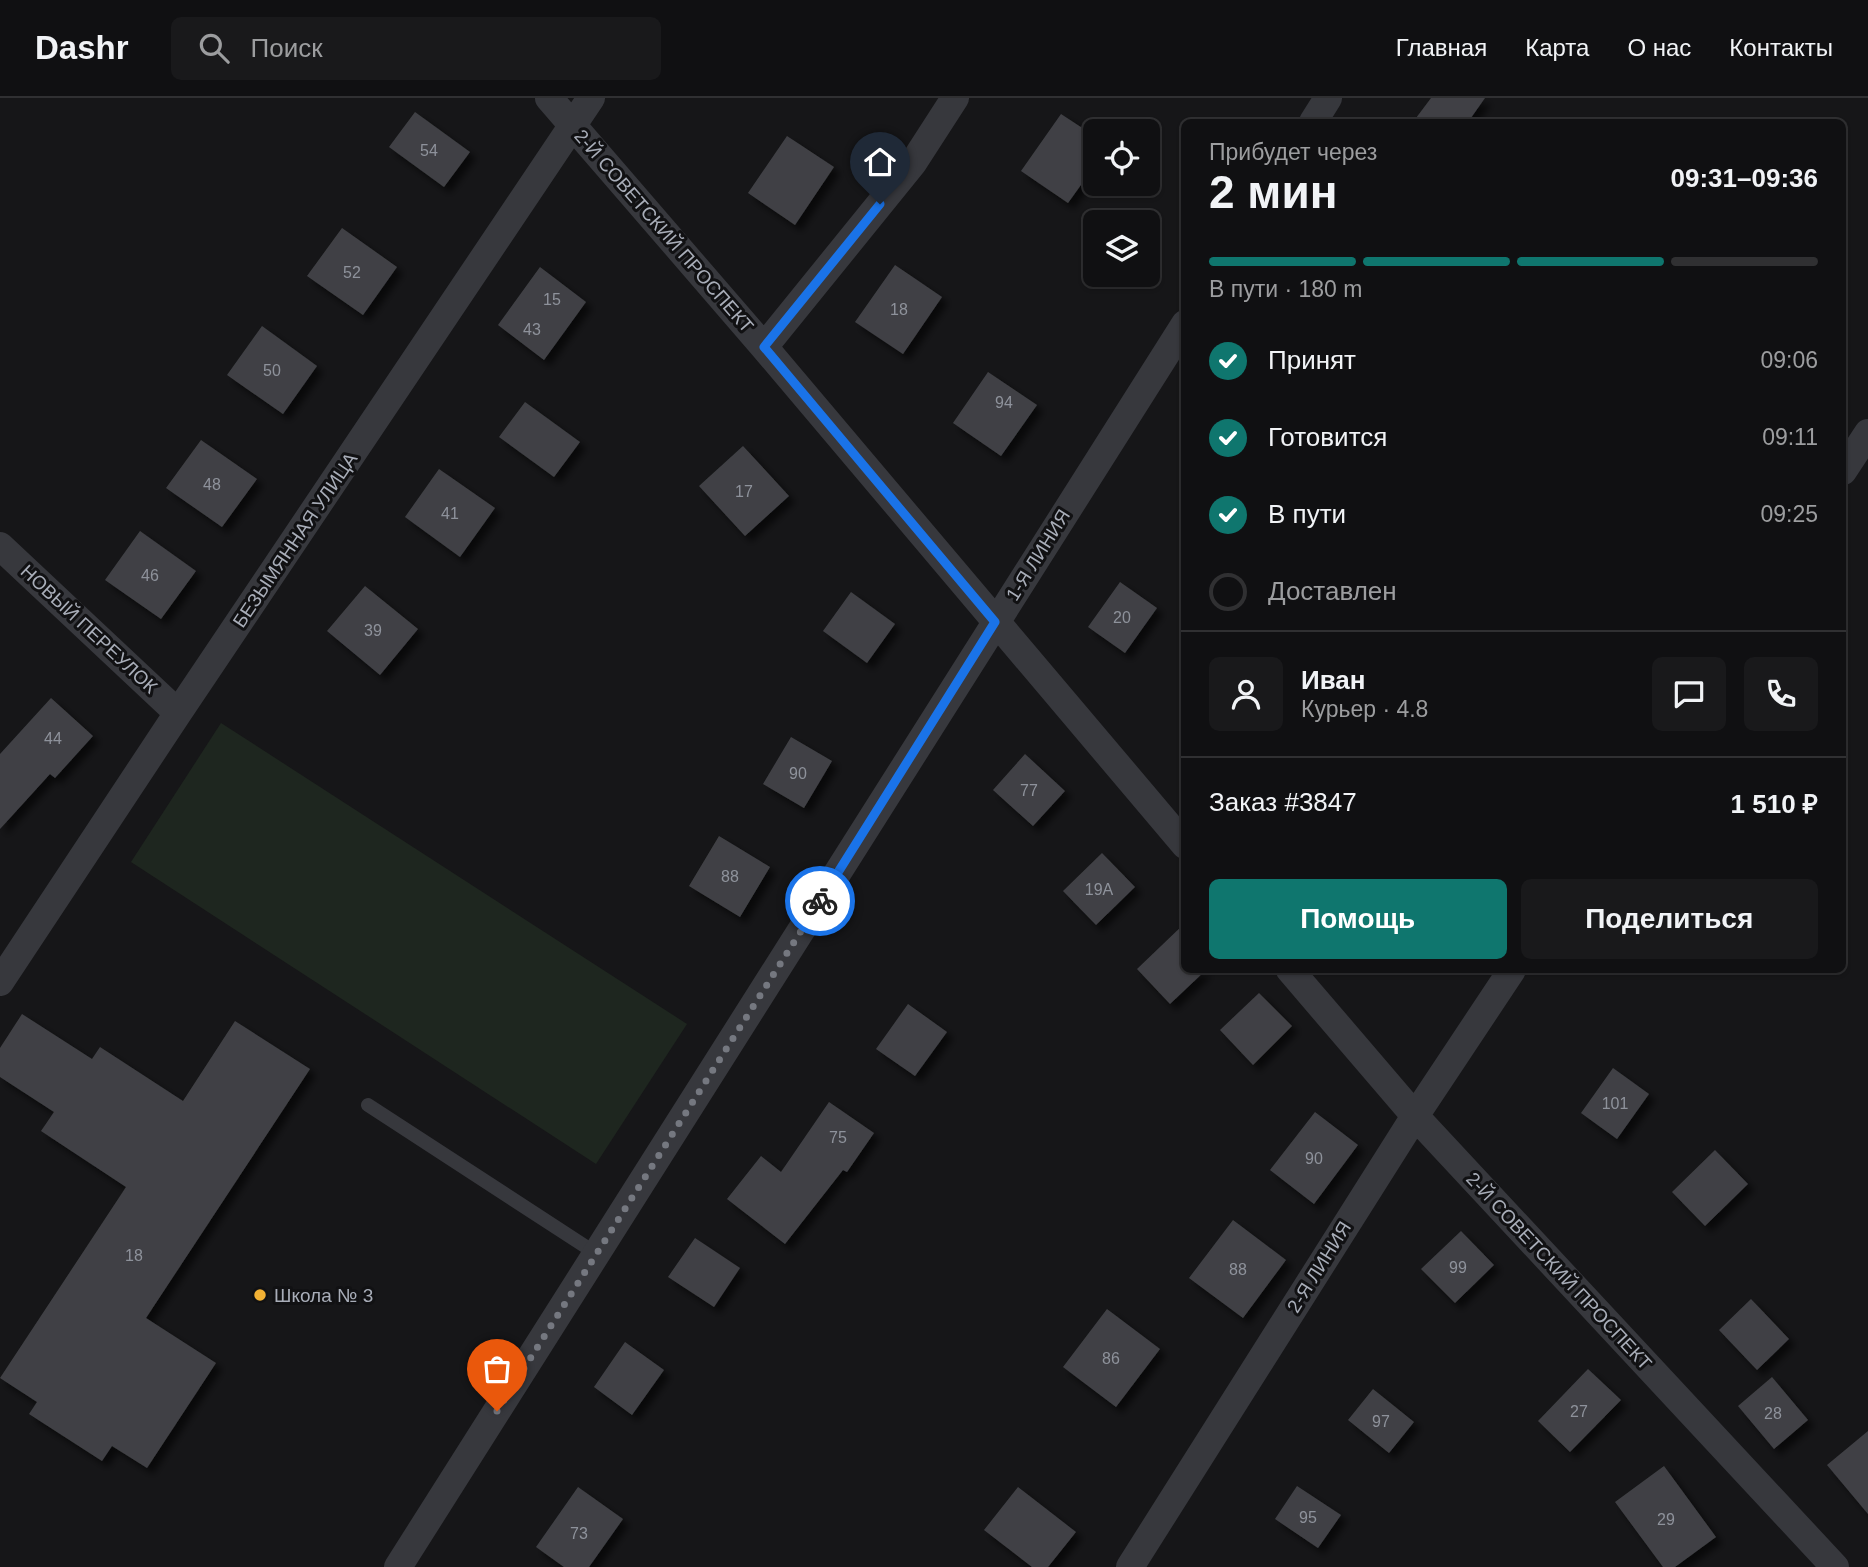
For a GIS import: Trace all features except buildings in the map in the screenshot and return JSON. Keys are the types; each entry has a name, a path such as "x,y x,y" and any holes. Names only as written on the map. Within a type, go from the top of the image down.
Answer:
{"street":[{"name":"2-Й СОВЕТСКИЙ ПРОСПЕКТ","path":"549,98 764,347 1181,840"},
{"name":"БЕЗЫМЯННАЯ УЛИЦА","path":"0,982 591,98"},
{"path":"764,347 913,163 955,98"},
{"path":"1315,119 1328,98"},
{"name":"1-Я ЛИНИЯ","path":"398,1567 1181,330"},
{"path":"1846,466 1868,433"},
{"name":"НОВЫЙ ПЕРЕУЛОК","path":"0,546 178,713"},
{"name":"2-Й СОВЕТСКИЙ ПРОСПЕКТ","path":"1293,973 1415,1116 1835,1567"},
{"name":"2-Я ЛИНИЯ","path":"1130,1567 1415,1116 1510,973"}],"lane":[{"path":"368,1105 597,1254"}],"shaded area":[{"path":"221,723 687,1024 596,1164 131,862"}],"way so far":[{"path":"497,1411 820,901"}],"place":[{"name":"Школа № 3","path":"260,1295"}],"route":[{"path":"820,901 995,622 764,347 880,204"}]}
